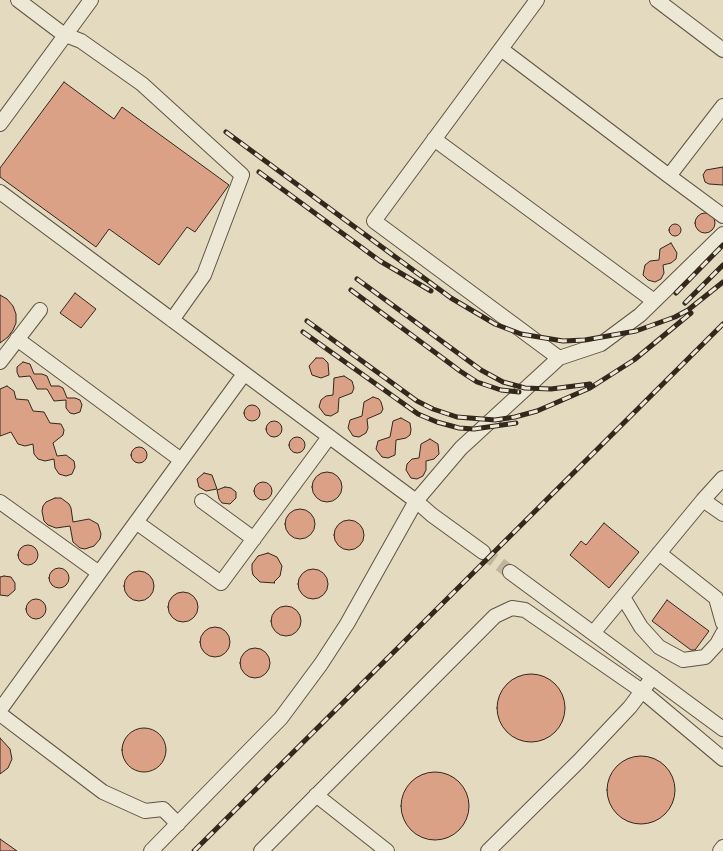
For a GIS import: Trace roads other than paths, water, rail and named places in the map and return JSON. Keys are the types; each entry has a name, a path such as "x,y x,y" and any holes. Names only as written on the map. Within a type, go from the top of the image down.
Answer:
{"lane":[{"path":"18,0 65,35 81,41 142,84 242,175 204,275 172,320"},
{"path":"0,124 91,0"},
{"path":"537,0 374,222 559,358"},
{"path":"657,0 723,50"},
{"path":"501,49 723,216"},
{"path":"670,176 723,106"},
{"path":"434,139 654,301"},
{"path":"0,192 483,552"},
{"path":"151,851 281,718 321,664 347,624 416,501 462,448 559,358 601,344 640,314 723,234"},
{"path":"0,362 40,310"},
{"path":"17,339 181,460"},
{"path":"0,710 244,374"},
{"path":"136,522 221,583 329,437"},
{"path":"594,632 723,478"},
{"path":"703,500 723,514"},
{"path":"202,501 254,539"},
{"path":"0,502 98,573"},
{"path":"659,553 719,600 723,623"},
{"path":"510,572 594,632 723,729"},
{"path":"622,598 641,627 660,647 683,660 704,657 717,644 723,633"},
{"path":"261,851 495,616 512,608 525,610 642,691 723,760"},
{"path":"488,851 579,761 630,707 653,677"},
{"path":"0,714 103,792 145,811 163,810 178,824"},
{"path":"316,795 387,851"},
{"path":"720,851 723,847"}],"tunnel":[{"path":"483,552 510,572"}],"railway":[{"path":"226,132 451,298 495,324 521,334 563,341 585,340 636,331 675,317 688,310 723,282"},
{"path":"259,172 380,261 431,291"},
{"path":"676,293 723,245"},
{"path":"685,303 723,265"},
{"path":"357,279 481,370 503,382 525,388 551,389 590,384"},
{"path":"351,290 477,382 501,390 519,392"},
{"path":"307,321 417,401 457,417 495,420 537,411 590,388 634,360 691,313"},
{"path":"194,851 723,324"},
{"path":"303,332 418,414 459,428 474,429 516,423"}]}
